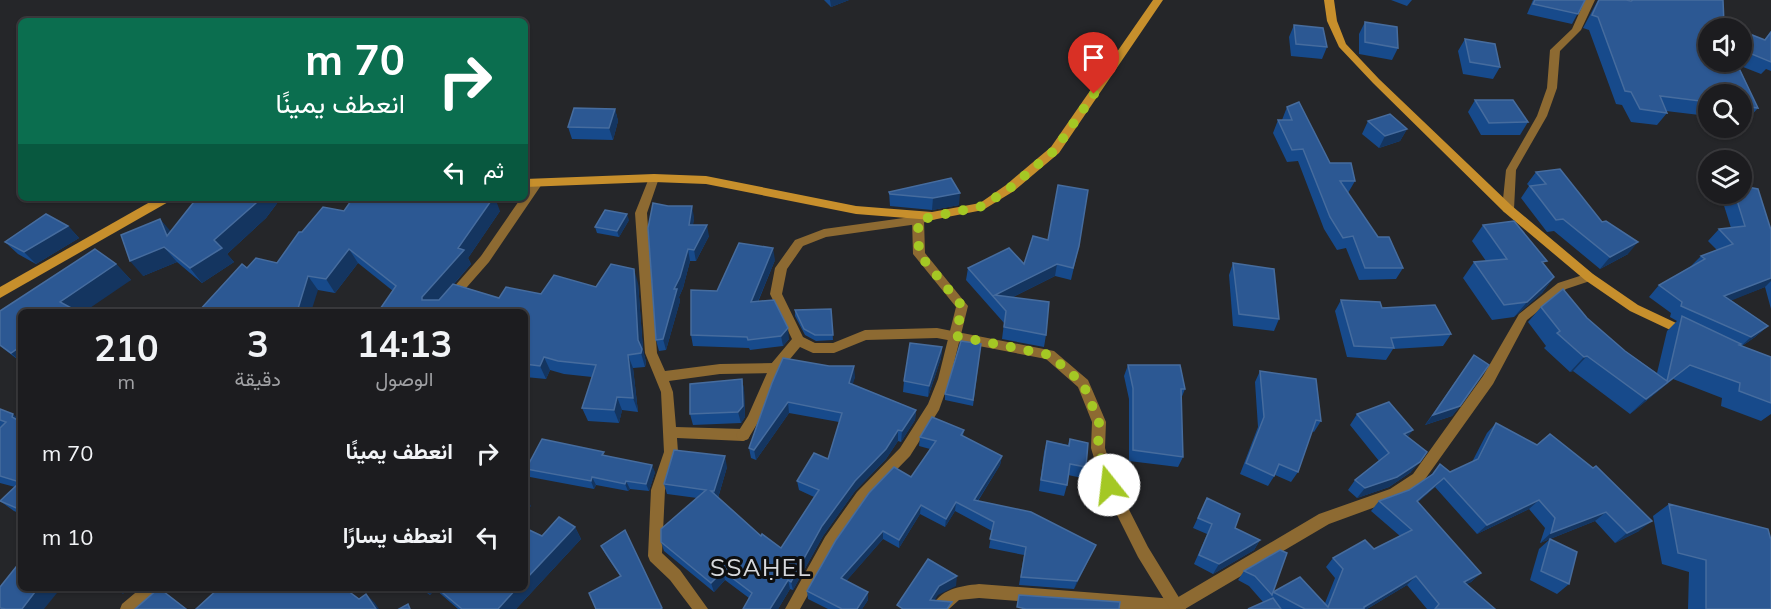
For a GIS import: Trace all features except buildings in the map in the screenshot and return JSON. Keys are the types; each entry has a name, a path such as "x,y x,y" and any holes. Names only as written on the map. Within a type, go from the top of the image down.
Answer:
{"main road":[{"path":"531,183 654,178 706,180 856,210 932,216 983,206 1010,188 1055,150 1158,0"},
{"path":"1329,0 1332,21 1342,45 1508,209 1589,277 1634,308 1697,338"},
{"path":"0,293 161,201"}],"street":[{"path":"1508,209 1511,170 1542,116 1552,88 1555,50 1576,30 1591,0 1603,4"},
{"path":"654,178 642,213 651,353 667,392 671,432 671,452 658,490 656,556 675,575 701,609"},
{"path":"441,309 485,259 520,201"},
{"path":"932,216 824,234 798,243 781,268 776,294 799,340 813,348 834,348 865,335 937,333 1050,355 1083,384 1099,422 1098,448 1109,485 1143,552 1178,607"},
{"path":"792,609 836,533 862,496 905,452 934,406 944,379 962,306 919,254 918,220"},
{"path":"938,609 957,593 979,591 1178,607 1324,519 1395,494 1418,478 1488,380 1523,317 1562,286 1589,277"},
{"path":"671,432 743,435 753,419 775,368 799,340"},
{"path":"661,377 720,369 775,368"},
{"path":"127,609 148,591"}],"district":[{"name":"SSAḤEL","path":"761,567"}],"route":[{"path":"1094,94 1055,150 1010,188 983,206 918,220 919,254 962,306 956,336 1050,355 1083,384 1099,422 1098,448 1109,485"}]}
